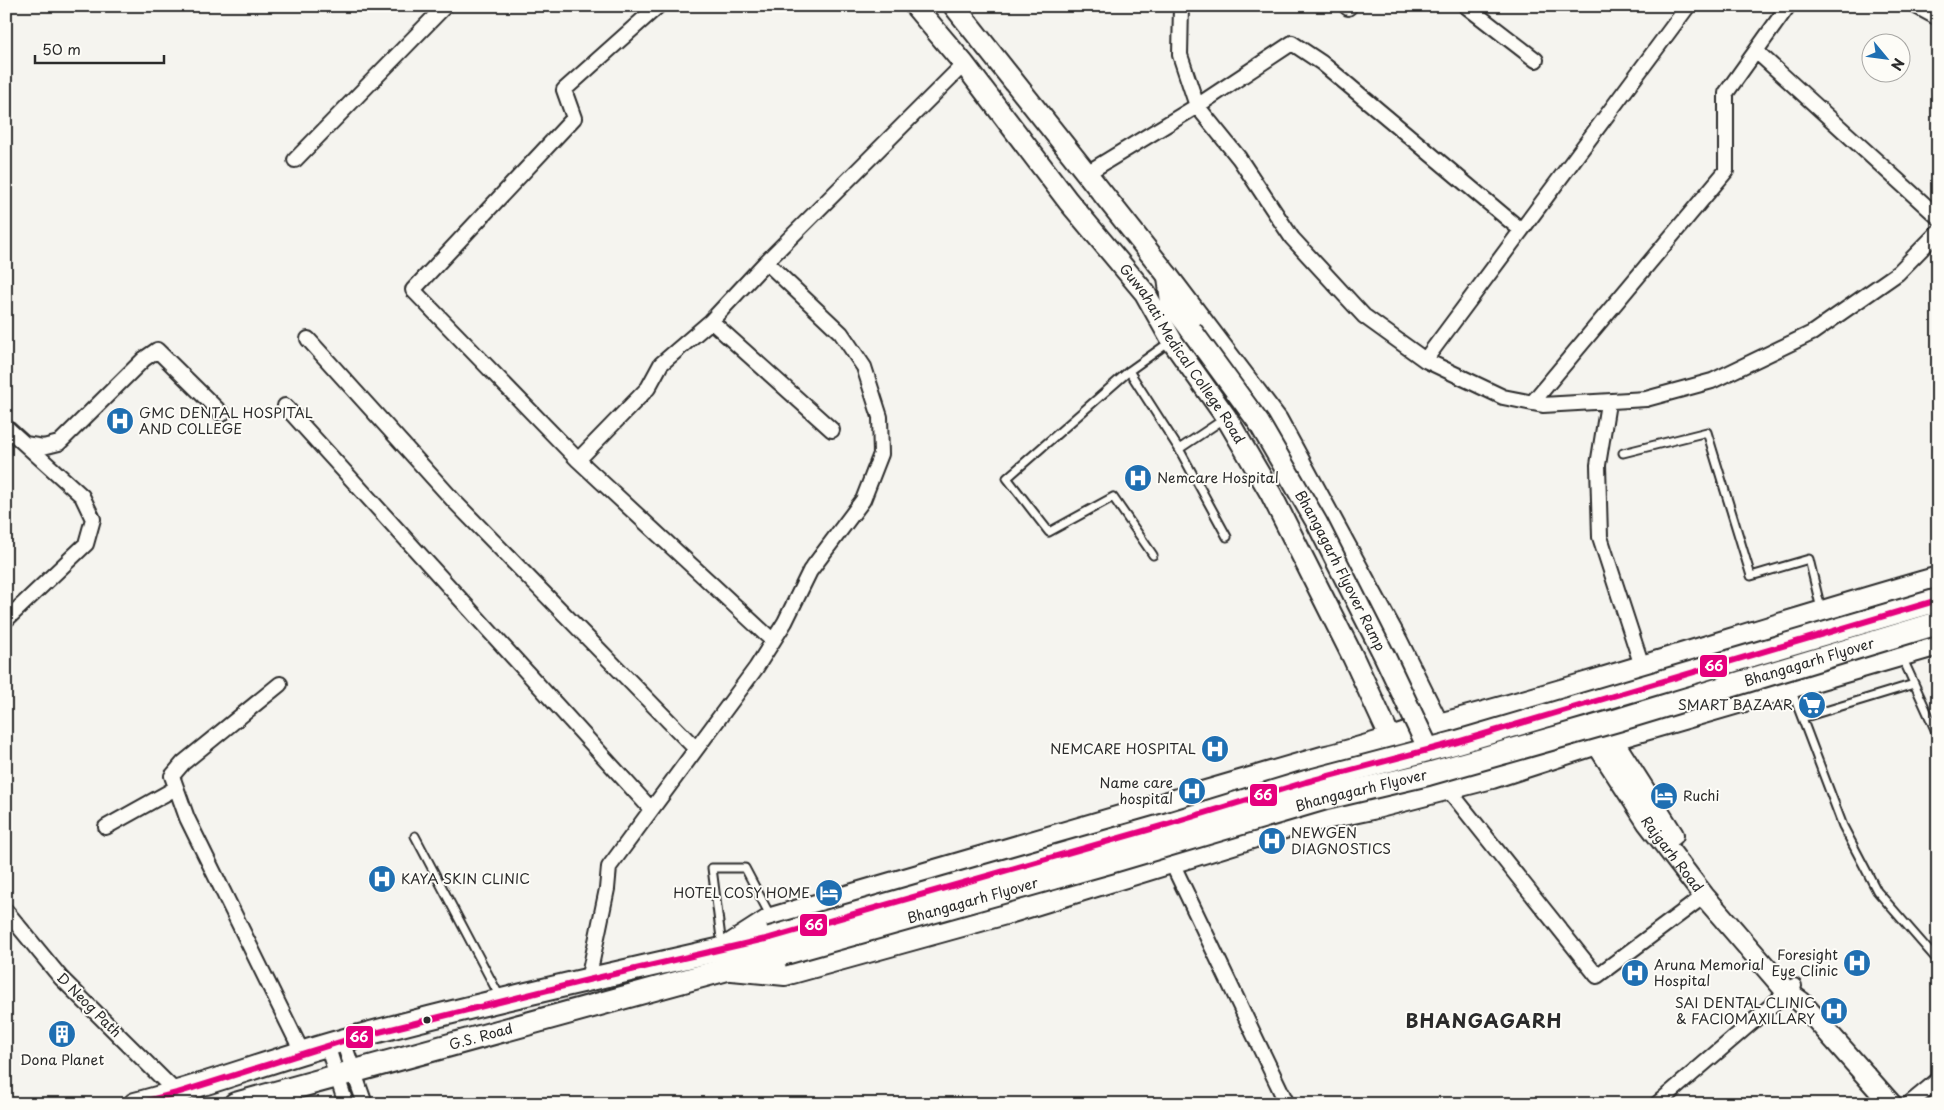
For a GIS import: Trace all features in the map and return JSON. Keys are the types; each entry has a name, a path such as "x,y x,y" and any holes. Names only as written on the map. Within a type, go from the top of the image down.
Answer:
{"main road":[{"name":"Guwahati Medical College Road","path":"915,6 964,64 1068,201 1145,293 1172,341 1226,417 1271,494 1353,657 1390,737"},
{"path":"954,6 1087,172 1277,420 1397,640 1438,724"},
{"path":"1145,293 1171,303 1168,276"},
{"name":"Bhangagarh Flyover Ramp","path":"1171,303 1260,423 1317,523 1385,656 1428,748"},
{"path":"775,936 1390,737 1566,689 1822,610 1938,577"},
{"name":"Bhangagarh Flyover","path":"725,959 775,936 1428,748 1463,740 1938,600"},
{"name":"Bhangagarh Flyover","path":"775,936 1110,862 1326,798 1428,774 1532,744 1938,623"},
{"path":"135,1104 177,1093 302,1052 588,980 725,959 785,975 1009,913 1291,826 1448,789 1605,743 1794,696 1901,656 1938,645"},
{"name":"Rajgarh Road","path":"1586,683 1605,743 1648,823 1704,896 1794,993 1891,1104"},
{"name":"Rajgarh Road","path":"1566,689 1669,830 1794,993"},
{"path":"1343,752 1364,810"},
{"name":"G.S. Road","path":"235,1104 725,959"}],"street":[{"path":"295,160 445,6"},
{"path":"658,6 564,90 574,118 413,290 578,460 773,641"},
{"path":"1181,6 1180,55 1197,106 1239,158 1292,238 1364,316 1425,360 1503,397 1543,405 1608,403 1646,399 1712,381 1812,333 1898,273 1938,232"},
{"path":"1466,6 1536,60"},
{"path":"1425,360 1688,6"},
{"path":"1532,403 1726,171 1726,93 1788,6"},
{"path":"1916,6 1938,18"},
{"path":"1087,172 1197,106 1292,43 1322,63 1521,230"},
{"path":"1756,51 1938,216"},
{"path":"578,460 648,388 661,364 711,321 766,262 964,64"},
{"path":"588,980 607,888 609,867 695,748 756,668 773,641 810,571 863,500 881,454 880,417 864,367 841,332 766,262"},
{"path":"711,321 832,430"},
{"path":"308,339 454,501 695,748"},
{"path":"25,444 43,447 59,443 144,360 157,350 222,414"},
{"path":"1608,403 1598,465 1600,537 1642,666"},
{"path":"285,406 651,809"},
{"path":"6,427 82,496 93,519 86,544 6,620"},
{"path":"280,684 183,763 172,776 187,818 302,1052"},
{"path":"106,827 176,788"},
{"path":"1448,789 1597,976 1704,896"},
{"path":"1172,863 1287,1104"},
{"name":"D Neog Path","path":"6,911 61,978 177,1093"},
{"path":"1657,1104 1794,993"},
{"path":"335,1043 344,1073 346,1104"},
{"path":"344,1073 365,1104"},
{"path":"1909,1104 1938,1080"}],"lane":[{"path":"1153,554 1114,497 1049,532 1007,478 1129,371 1172,341"},
{"path":"1129,371 1179,449 1227,537"},
{"path":"1179,449 1226,417"},
{"path":"1623,453 1707,432 1751,576 1809,559 1822,610"},
{"path":"1901,656 1938,736"},
{"path":"1802,718 1914,684"},
{"path":"1794,696 1843,826 1877,891 1938,961"},
{"path":"415,836 502,1001"},
{"path":"725,959 712,868 745,868 775,936"}],"transit line":[{"name":"66","path":"135,1104 177,1093 343,1041 588,980 770,938 1165,825 1306,782 1454,743 1938,600"}],"place":[{"name":"GMC DENTAL HOSPITAL AND COLLEGE","path":"120,421"},
{"name":"Nemcare Hospital","path":"1138,478"},
{"name":"SMART BAZAAR","path":"1812,705"},
{"name":"NEMCARE HOSPITAL","path":"1215,749"},
{"name":"Name care hospital","path":"1192,791"},
{"name":"Ruchi","path":"1664,796"},
{"name":"NEWGEN DIAGNOSTICS","path":"1272,841"},
{"name":"KAYA SKIN CLINIC","path":"382,879"},
{"name":"HOTEL COSY HOME","path":"829,893"},
{"name":"Foresight Eye Clinic","path":"1857,963"},
{"name":"Aruna Memorial Hospital","path":"1635,973"},
{"name":"SAI DENTAL CLINIC & FACIOMAXILLARY","path":"1834,1011"},
{"name":"Dona Planet","path":"62,1034"}],"district":[{"name":"BHANGAGARH","path":"1484,1021"}]}
